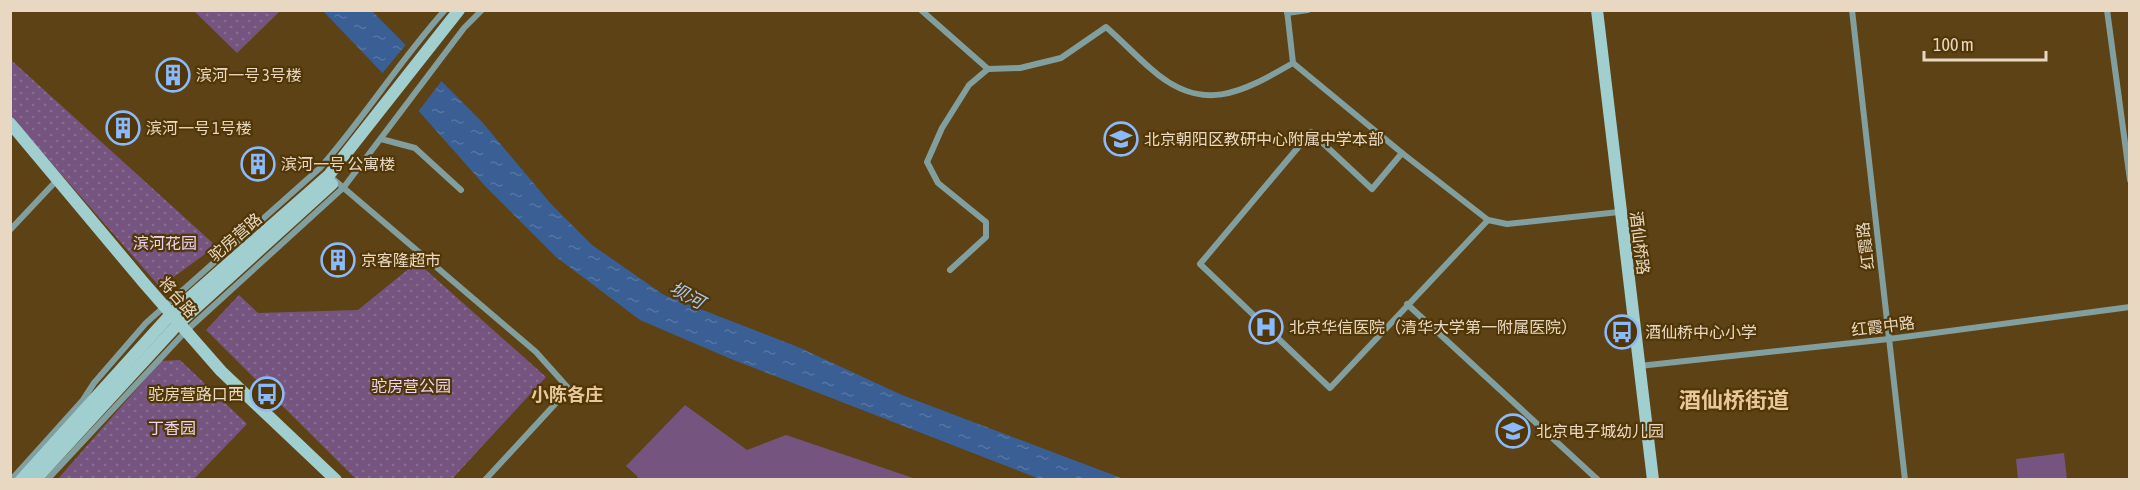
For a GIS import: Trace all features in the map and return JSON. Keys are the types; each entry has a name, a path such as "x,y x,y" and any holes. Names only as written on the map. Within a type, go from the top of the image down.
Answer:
{"main road":[{"name":"驼房营路","path":"430,58 459,10"},
{"name":"驼房营路","path":"21,480 175,319 332,178 390,102 430,58 468,10"},
{"name":"酒仙桥路","path":"1597,10 1619,212 1653,480"},
{"name":"将台路","path":"10,123 175,319 248,397 336,480"},
{"name":"驼房营路","path":"35,480 175,319"}],"street":[{"path":"11,480 83,400 115,357 175,319 332,178 381,139 390,102 416,44 445,10"},
{"path":"430,58 482,10"},
{"path":"921,10 988,69"},
{"path":"1308,10 1287,12 1293,63 1402,153 1488,219 1506,224 1619,212"},
{"name":"红霞路","path":"1852,10 1905,480"},
{"path":"2107,10 2130,180"},
{"path":"950,270 986,237 986,222 938,183 927,162 942,128 969,85 988,69 1020,68 1061,58 1106,27 1152,70 1185,92 1215,98 1250,88 1293,63"},
{"path":"332,178 345,140 390,102"},
{"path":"1402,153 1372,189 1311,132 1200,264 1330,388 1488,219"},
{"path":"381,139 415,148 461,190"},
{"path":"332,178 536,352 569,389 485,480"},
{"path":"10,230 58,180"},
{"path":"1407,304 1598,480"},
{"name":"红霞中路","path":"1638,366 1889,339 2130,307"},
{"path":"47,480 175,319"}],"green space":[{"path":"194,11 280,11 237,53"},
{"name":"滨河花园","path":"10,59 216,246 160,287 11,117"},
{"name":"驼房营公园","path":"417,262 546,377 452,479 356,479 206,330 239,295 258,313 358,310"},
{"name":"丁香园","path":"180,360 247,424 194,479 57,480 161,361"},
{"path":"685,405 747,450 786,435 916,479 636,479 638,477 626,466"},
{"path":"2064,453 2067,479 2018,479 2016,459"}],"water":[{"path":"323,11 372,11 483,123 551,204 592,245 664,295 798,347 902,395 1124,479 1040,479 731,359 640,320 556,257 486,187 416,108"}],"pier":[{"path":"408,42 443,79 417,113 381,75"}],"place":[{"name":"滨河一号 3号楼","path":"173,75"},
{"name":"滨河一号 1号楼","path":"123,128"},
{"name":"北京朝阳区教研中心附属中学本部","path":"1121,139"},
{"name":"滨河一号 公寓楼","path":"258,164"},
{"name":"京客隆超市","path":"338,260"},
{"name":"北京华信医院（清华大学第一附属医院）","path":"1266,327"},
{"name":"酒仙桥中心小学","path":"1622,332"},
{"name":"驼房营路口西","path":"267,394"},
{"name":"北京电子城幼儿园","path":"1513,431"}],"district":[{"name":"小陈各庄","path":"567,394"},
{"name":"酒仙桥街道","path":"1734,400"}],"water label":[{"name":"坝河","path":"687,295"}]}
